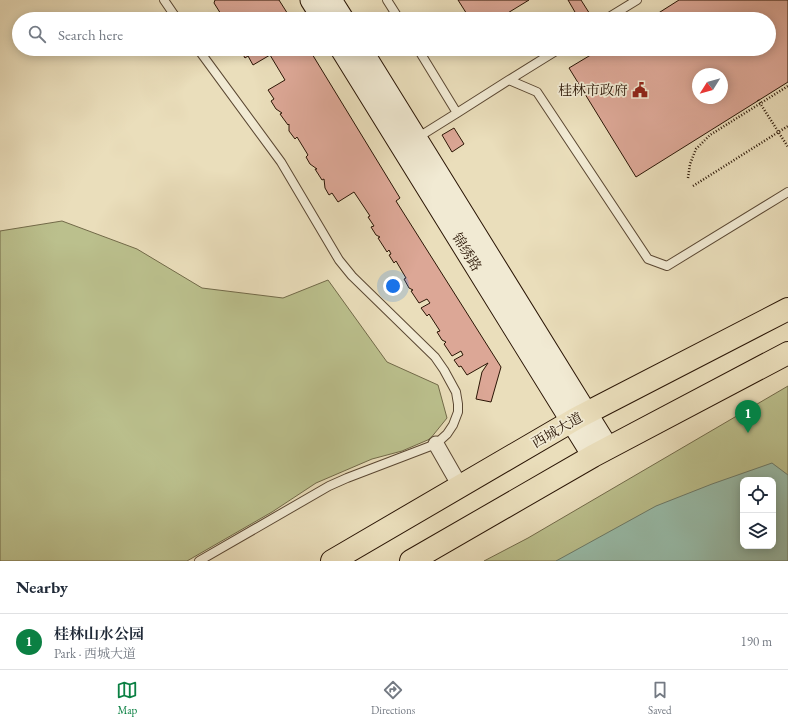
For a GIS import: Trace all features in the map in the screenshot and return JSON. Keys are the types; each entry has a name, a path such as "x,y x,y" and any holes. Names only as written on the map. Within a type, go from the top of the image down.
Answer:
{"highway":[{"name":"西城大道","path":"332,561 579,417 788,309"},
{"path":"411,561 600,452 788,352"}],"street":[{"path":"311,0 319,12"},
{"path":"331,0 339,12"},
{"name":"锦绣路","path":"346,56 579,417"},
{"name":"锦绣路","path":"365,56 417,138 600,452"},
{"path":"436,444 460,486"}],"lane":[{"path":"164,0 172,12"},
{"path":"388,0 395,12"},
{"path":"617,12 637,0"},
{"path":"199,561 329,486 436,444 447,434 453,425 458,412 456,392 436,357 352,276 339,260 281,162 203,56"},
{"path":"422,56 457,113"},
{"path":"417,138 548,56"},
{"path":"510,80 537,92 648,259 667,266 788,192"}],"path":[{"path":"688,178 690,164 696,149 710,135 759,102 788,86"},
{"path":"759,102 788,147"},
{"path":"693,186 788,126"}],"shaded area":[{"path":"62,221 137,249 202,288 283,298 328,280 387,362 438,385 447,418 430,439 402,451 372,459 316,483 272,512 187,561 0,561 0,231"},
{"path":"788,386 788,561 484,561 528,538"},
{"path":"772,463 788,475 788,561 556,561 656,506"}],"building":[{"path":"215,0 279,0 287,12 220,12 214,3"},
{"path":"458,0 529,0 509,12 466,12"},
{"path":"568,0 581,0 589,12 575,12"},
{"name":"桂林市政府","path":"679,0 788,0 788,82 636,177 569,68 589,56 776,56 776,12 660,12"},
{"path":"248,56 268,56 253,65"},
{"path":"271,56 313,56 400,198 396,201 501,367 491,402 476,399 482,372 488,363 467,375 461,366 459,367 454,360 463,355 461,351 452,356 444,344 446,342 442,340 437,332 440,331 429,314 427,316 421,308 430,303 427,299 419,303 411,291 413,290 409,288 404,279 406,278 396,261 394,263 389,255 391,254 389,250 387,252 378,238 380,237 376,235 371,227 374,226 368,217 370,216 354,192 338,202 332,193 329,195 325,188 324,179 322,180 315,169 317,169 310,164 306,157 308,155 297,137 295,139 289,131 289,124 288,125 280,114 282,113 276,109 271,101 274,99 268,90 285,80"},
{"path":"454,128 464,144 452,152 442,135"}],"place":[{"name":"桂林市政府","path":"640,90"},
{"name":"桂林山水公园","path":"748,433"}]}
